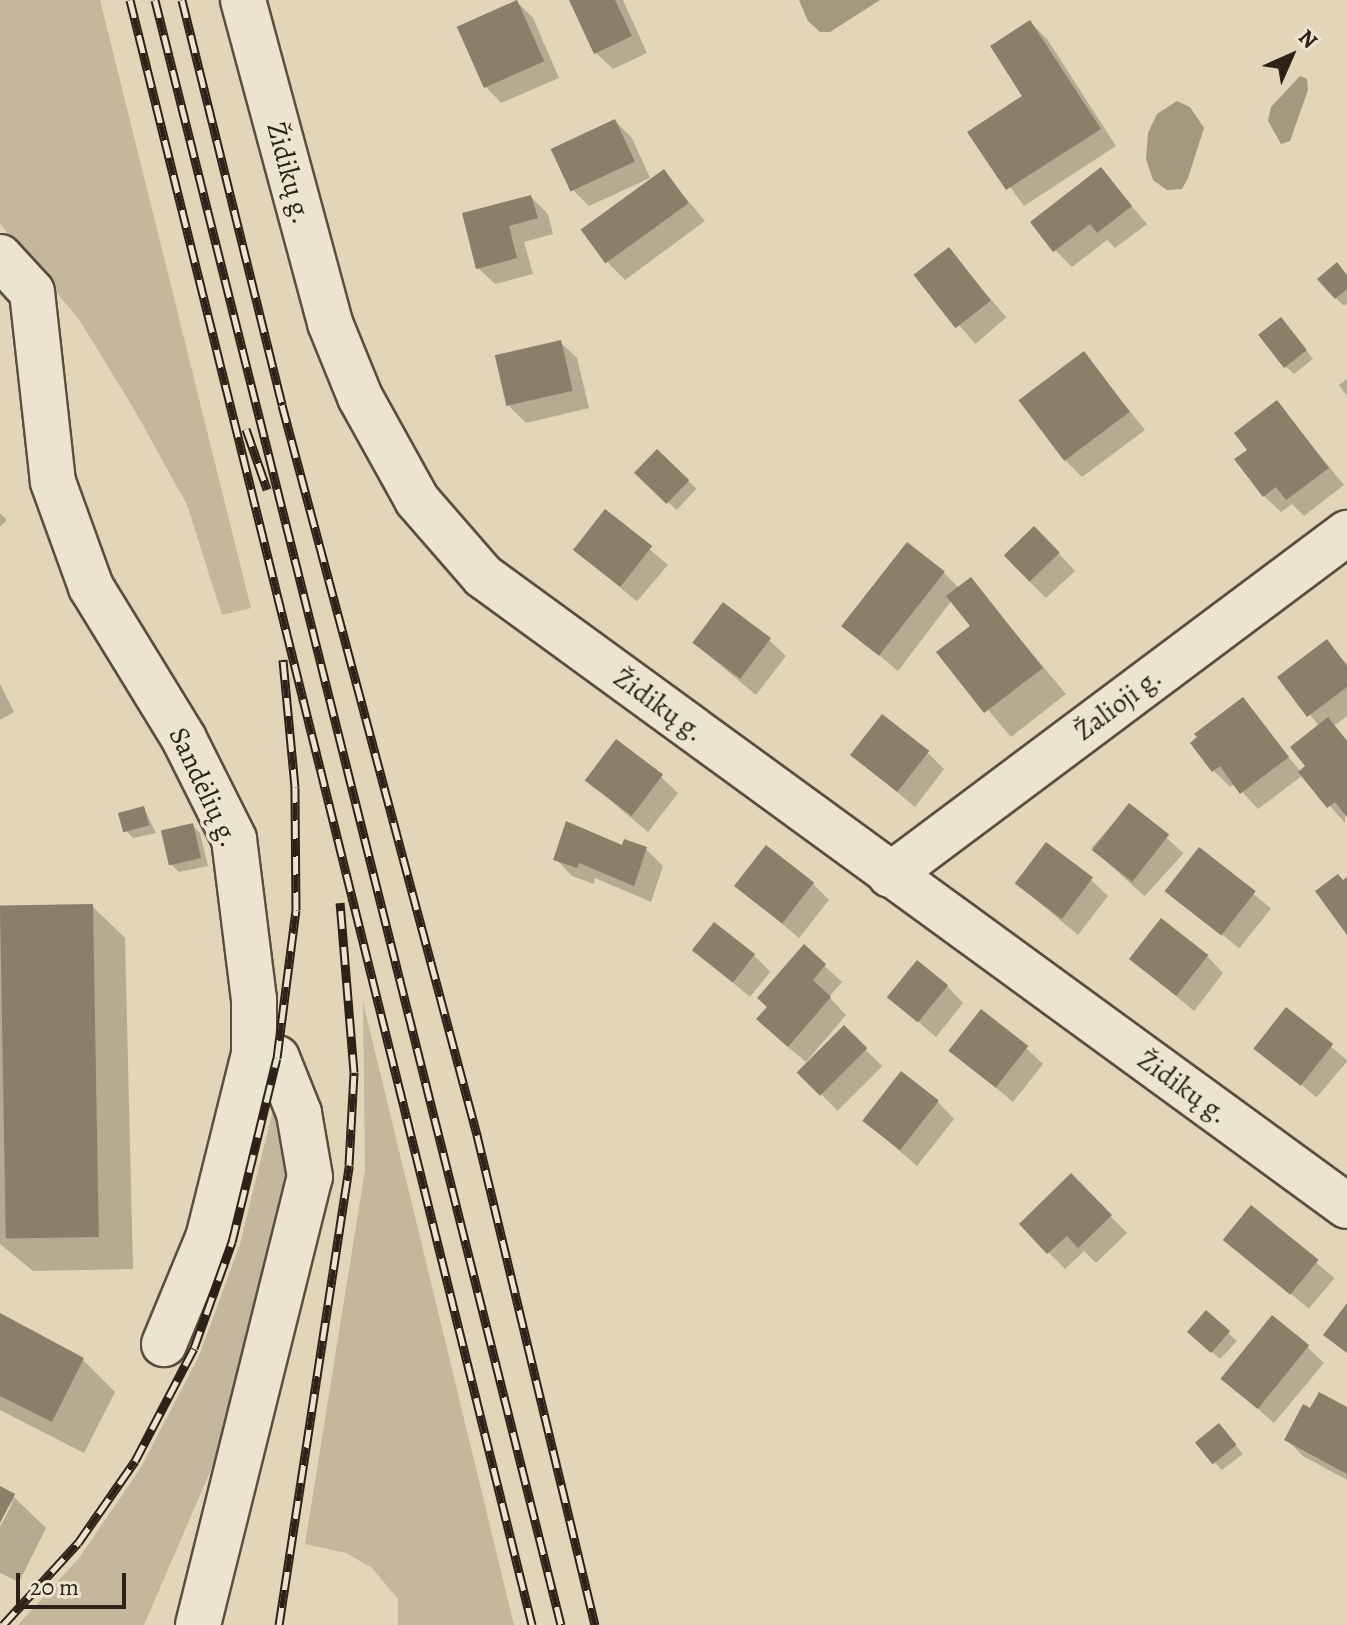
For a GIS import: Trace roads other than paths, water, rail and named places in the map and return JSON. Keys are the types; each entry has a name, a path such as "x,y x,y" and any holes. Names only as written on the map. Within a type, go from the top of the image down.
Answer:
{"street":[{"name":"Židikų g.","path":"243,0 330,323 360,397 417,500 483,576 1347,1206"},
{"name":"Sandėlių g.","path":"0,257 32,292 45,438 81,563 184,739 234,839 254,999 254,1054 208,1238 164,1344"},
{"name":"Žalioji g.","path":"890,875 1347,533"},
{"path":"198,1625 310,1177 299,1113 277,1058 254,1054"}],"railway":[{"path":"130,0 532,1625"},
{"path":"155,0 561,1625"},
{"path":"182,0 282,405 477,1135 595,1625"},
{"path":"246,429 267,489"},
{"path":"3,1625 78,1543 135,1461 194,1348 232,1242 277,1058 296,910 295,787 283,660"},
{"path":"279,1625 349,1165 354,1072 340,903"}]}
